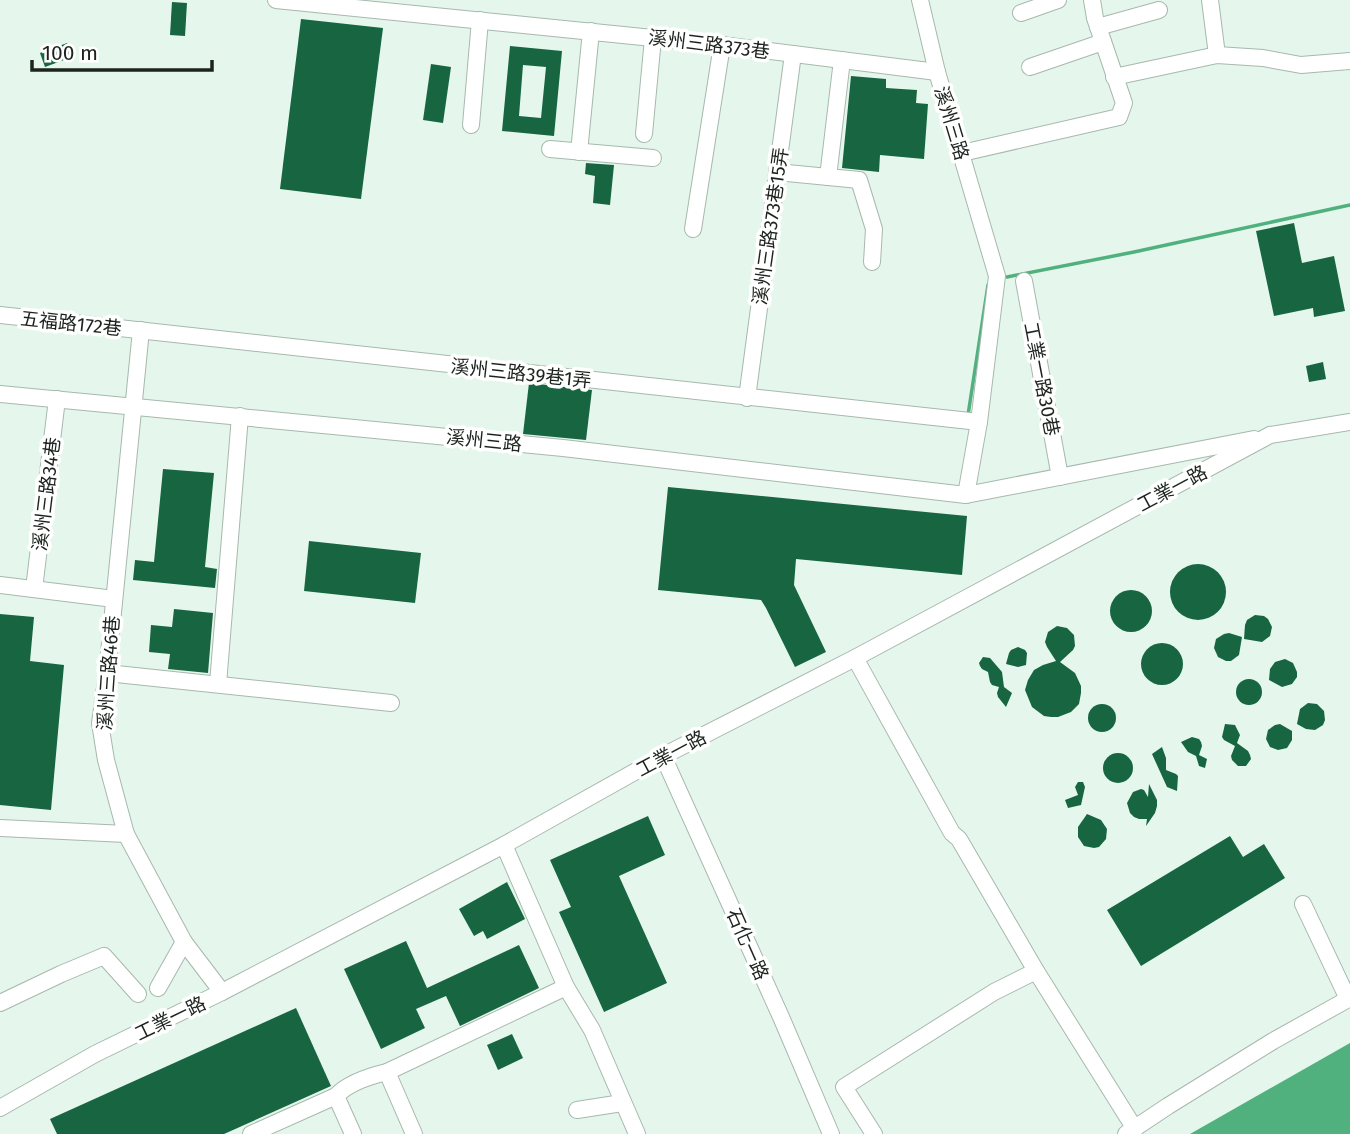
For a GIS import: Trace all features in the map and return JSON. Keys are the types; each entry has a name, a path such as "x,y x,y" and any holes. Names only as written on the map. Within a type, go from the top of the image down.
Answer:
{"street":[{"name":"溪州三路373巷","path":"276,0 722,45 937,72"},
{"name":"溪州三路","path":"920,0 937,72 997,276 967,495"},
{"path":"1021,13 1058,0"},
{"path":"962,153 1119,117 1124,103 1100,34 1092,0"},
{"path":"1210,0 1217,55"},
{"path":"1030,67 1159,10"},
{"path":"471,125 480,20"},
{"path":"579,152 592,31"},
{"path":"644,134 653,38"},
{"path":"693,229 722,45"},
{"name":"溪州三路373巷15弄","path":"747,398 793,54"},
{"path":"1114,78 1217,55 1263,58 1301,65 1350,61"},
{"path":"828,177 842,60"},
{"path":"550,149 653,158"},
{"path":"777,172 859,180 874,229 872,262"},
{"name":"工業一路30巷","path":"1024,281 1060,477"},
{"name":"五福路172巷","path":"0,315 141,330"},
{"path":"134,407 141,330"},
{"name":"溪州三路39巷1弄","path":"141,330 979,422"},
{"name":"溪州三路","path":"0,394 603,452 967,495 1270,435"},
{"name":"溪州三路34巷","path":"34,589 57,400"},
{"name":"溪州三路46巷","path":"134,407 100,723 106,760 125,834 184,942 222,992"},
{"path":"218,684 240,416"},
{"name":"工業一路","path":"0,1108 95,1054 222,992 504,845 663,756 855,658 1270,435 1350,422"},
{"path":"0,585 114,599"},
{"path":"855,658 952,833 959,839 1130,1131 1273,1041 1349,999 1303,904"},
{"path":"107,673 391,703"},
{"name":"石化一路","path":"663,756 831,1134"},
{"path":"0,828 125,834"},
{"path":"504,845 566,987 592,1030 637,1134"},
{"path":"158,988 184,942"},
{"path":"0,1003 104,956 138,994"},
{"path":"874,1134 845,1087 994,992 1036,971"},
{"path":"251,1134 566,987"},
{"path":"387,1072 414,1134"},
{"path":"336,1096 353,1134"},
{"path":"577,1110 622,1103"}],"shaded area":[{"path":"1350,1043 1350,1134 1190,1134"}],"building":[{"path":"172,2 187,3 185,36 170,35"},
{"path":"301,19 383,28 361,199 280,189"},
{"path":"67,43 72,57 45,67 40,53"},
{"path":"510,46 562,51 554,136 502,131","holes":["523,65 546,67 541,118 519,116"]},
{"path":"431,64 451,67 443,123 423,120"},
{"path":"851,76 886,79 886,88 917,90 916,103 928,104 924,159 880,155 879,172 842,168"},
{"path":"586,163 614,165 610,205 593,203 595,176 585,174"},
{"path":"1294,223 1302,263 1334,256 1345,311 1314,317 1313,308 1274,316 1256,231"},
{"path":"1323,362 1326,379 1309,382 1306,366"},
{"path":"529,383 592,390 586,440 523,434"},
{"path":"163,469 214,473 205,567 217,569 215,588 133,580 135,560 154,562"},
{"path":"668,487 967,516 962,575 796,559 794,585 826,652 795,667 761,600 658,590"},
{"path":"309,541 421,553 415,603 304,591"},
{"path":"1198,564 1209,566 1218,572 1224,581 1224,603 1218,612 1209,618 1198,620 1187,618 1178,612 1172,603 1170,592 1172,581 1178,572 1187,566"},
{"path":"1131,590 1146,596 1152,611 1146,626 1131,632 1116,626 1110,611 1116,596"},
{"path":"174,609 213,613 208,673 168,669 170,654 149,652 151,625 172,627"},
{"path":"0,614 34,617 30,661 64,665 51,810 0,805"},
{"path":"1255,615 1264,616 1272,627 1270,636 1262,642 1244,639 1247,620"},
{"path":"1057,626 1067,628 1074,635 1073,650 1060,662 1075,673 1081,693 1079,704 1071,712 1051,717 1044,716 1032,707 1025,690 1034,670 1056,661 1045,642 1048,632"},
{"path":"1229,633 1242,637 1239,655 1226,661 1218,657 1214,648 1216,639"},
{"path":"1162,643 1177,649 1183,664 1177,679 1162,685 1147,679 1141,664 1147,649"},
{"path":"1018,647 1027,653 1026,665 1018,667 1006,664 1011,650"},
{"path":"983,657 990,658 1002,672 1004,687 1012,693 1006,707 998,697 999,687 992,685 988,672 980,666"},
{"path":"1285,659 1293,663 1297,677 1292,684 1282,687 1269,680 1270,669 1275,662"},
{"path":"1249,679 1258,683 1262,692 1258,701 1249,705 1240,701 1236,692 1240,683"},
{"path":"1308,703 1317,704 1324,711 1323,725 1315,730 1297,724 1300,709"},
{"path":"1102,704 1112,708 1116,718 1112,728 1102,732 1092,728 1088,718 1092,708"},
{"path":"1225,724 1235,725 1240,735 1237,743 1250,755 1251,759 1246,766 1238,766 1232,760 1235,746 1222,737"},
{"path":"1280,724 1292,731 1292,740 1287,748 1278,750 1270,747 1266,739 1268,730"},
{"path":"1192,737 1201,742 1199,755 1207,759 1205,768 1199,766 1196,756 1188,752 1181,742"},
{"path":"1162,747 1166,770 1178,776 1177,791 1167,787 1152,754"},
{"path":"1118,753 1129,757 1133,768 1129,779 1118,783 1107,779 1103,768 1107,757"},
{"path":"1078,782 1083,782 1085,787 1081,805 1068,808 1065,800 1078,795 1075,787"},
{"path":"1149,784 1157,806 1146,826 1147,819 1134,817 1127,803 1133,792 1141,789 1148,797"},
{"path":"1087,814 1101,820 1107,829 1106,839 1099,847 1084,846 1078,837 1078,827"},
{"path":"648,816 665,855 619,876 667,983 604,1012 559,912 571,907 550,860"},
{"path":"1230,836 1243,857 1264,844 1285,878 1141,966 1107,910"},
{"path":"507,882 525,919 487,939 483,931 474,936 459,909"},
{"path":"406,941 427,988 519,945 539,988 460,1026 446,996 416,1009 425,1028 381,1049 344,969"},
{"path":"296,1008 331,1086 224,1134 57,1134 50,1119"},
{"path":"512,1034 523,1058 498,1070 487,1045"}],"waterway":[{"path":"1007,277 1350,205"},
{"path":"968,415 988,285"}]}
